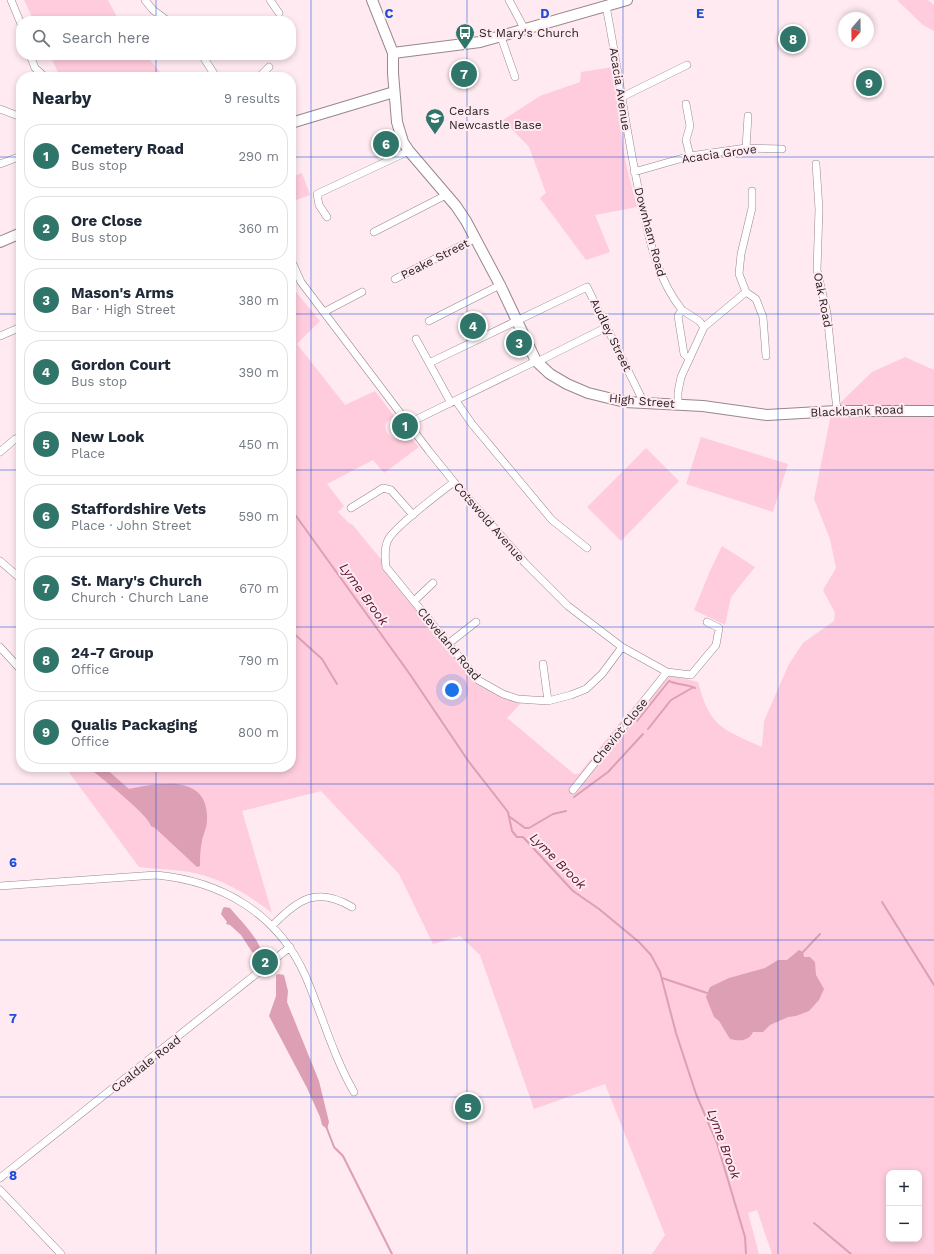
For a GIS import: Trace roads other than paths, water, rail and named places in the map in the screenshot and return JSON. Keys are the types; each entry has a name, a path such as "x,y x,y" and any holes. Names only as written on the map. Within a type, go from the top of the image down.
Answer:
{"main road":[{"path":"372,0 394,54 394,92 399,129 409,151"},
{"path":"394,54 480,42 627,0"},
{"path":"296,121 394,92"},
{"name":"High Street","path":"409,151 446,195 476,238 537,362 550,374 588,393 608,399 644,403 704,406 753,414 779,415"},
{"path":"0,242 16,235"},
{"name":"Blackbank Road","path":"779,415 838,411 934,411"}],"street":[{"path":"11,0 18,16"},
{"path":"145,0 153,10 161,16"},
{"path":"270,0 279,13"},
{"path":"509,0 525,30"},
{"name":"Acacia Avenue","path":"606,6 616,57 620,98 634,172"},
{"path":"501,37 515,77"},
{"path":"32,60 35,68 39,72"},
{"path":"205,60 213,72"},
{"path":"620,98 687,65"},
{"path":"264,72 269,67"},
{"path":"686,104 690,126 686,140 690,156"},
{"path":"0,109 16,115"},
{"path":"746,148 748,116"},
{"name":"Acacia Grove","path":"634,172 690,156 746,148 782,149"},
{"path":"327,218 319,205 317,194 409,151"},
{"path":"0,164 16,158"},
{"name":"Oak Road","path":"816,164 819,210 817,270 827,313 838,411"},
{"name":"Downham Road","path":"634,172 647,229 661,277 669,292 682,310 699,321 704,327"},
{"path":"752,191 752,208 741,254 739,274 746,292 756,299 763,317 766,356"},
{"path":"374,232 446,195"},
{"name":"Peake Street","path":"395,279 476,238"},
{"name":"Cotswold Avenue","path":"296,271 301,282 454,482 525,563 563,601 622,647 667,672 691,675 716,644 719,628 707,622"},
{"path":"430,321 500,285"},
{"name":"Audley Street","path":"516,321 587,287 644,403"},
{"path":"324,312 362,292"},
{"path":"678,405 680,377 704,327 746,292"},
{"path":"682,310 678,316 684,354 689,358"},
{"path":"429,362 516,321"},
{"path":"409,423 607,327"},
{"path":"0,336 16,329"},
{"path":"416,339 454,402 552,520 587,548"},
{"path":"0,452 16,439"},
{"name":"Cleveland Road","path":"454,482 413,515 389,539 385,555 386,567 478,680 503,694 518,699 548,701 586,689 602,674 622,647"},
{"path":"351,508 383,488 391,490 413,515"},
{"path":"0,561 16,574"},
{"path":"414,601 433,583"},
{"path":"448,644 476,622"},
{"path":"0,647 16,665"},
{"path":"543,664 548,701"},
{"name":"Cheviot Close","path":"573,790 667,672"},
{"path":"0,886 156,875 200,882 221,890 243,902 272,926 290,948 304,974 341,1070 354,1092"},
{"path":"272,926 293,905 308,898 325,896 340,900 352,908"},
{"name":"Coaldale Road","path":"0,1178 290,948"},
{"path":"0,1190 61,1254"}],"waterway":[{"name":"Lyme Brook","path":"296,516 409,673 469,762 508,812 512,831 517,837 523,837 573,891 599,909 639,942 651,955 660,972 676,1033 696,1094 717,1143 745,1237 746,1254"},
{"path":"296,636 322,659 337,684"},
{"path":"637,721 669,681 695,688"},
{"path":"648,729 671,700 692,688"},
{"path":"574,797 608,772 643,734"},
{"path":"510,817 525,828 529,828 553,814 566,811"},
{"path":"882,902 934,985"},
{"path":"803,952 820,934"},
{"path":"662,978 707,993"},
{"path":"326,1126 334,1147 343,1156 392,1254"},
{"path":"814,1223 851,1254"}],"place":[{"name":"24-7 Group","path":"793,39"},
{"name":"St Mary's Church","path":"465,50"},
{"name":"St. Mary's Church","path":"464,74"},
{"name":"Qualis Packaging","path":"869,83"},
{"name":"Cedars Newcastle Base","path":"435,135"},
{"name":"Staffordshire Vets","path":"386,144"},
{"name":"Gordon Court","path":"473,326"},
{"name":"Mason's Arms","path":"519,343"},
{"name":"Cemetery Road","path":"405,426"},
{"name":"Ore Close","path":"265,962"},
{"name":"New Look","path":"468,1107"}]}
